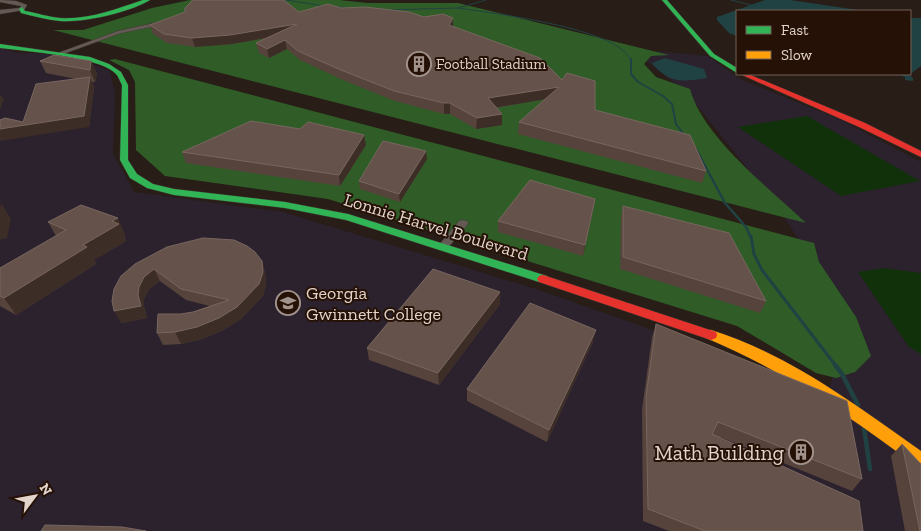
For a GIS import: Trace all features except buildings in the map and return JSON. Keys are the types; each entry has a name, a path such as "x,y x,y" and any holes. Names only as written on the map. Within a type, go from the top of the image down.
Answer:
{"street":[{"path":"22,9 23,12 58,20 74,19 92,16 148,0"},
{"path":"664,0 712,55 736,70"},
{"path":"0,1 20,2 24,5 22,9"},
{"path":"0,12 22,9"},
{"path":"61,53 120,32 168,22"},
{"name":"Lonnie Harvel Boulevard","path":"0,46 61,53 102,63 114,68 122,75 125,93 123,157 125,166 138,181 163,190 326,212 364,221 682,324 736,344 790,371 839,400 921,460"},
{"path":"745,75 862,125 921,154"},
{"path":"443,247 463,223"}],"shaded area":[{"name":"Georgia Gwinnett College","path":"0,48 17,53 69,54 110,71 115,94 113,154 134,192 283,212 536,289 735,359 827,396 851,317 771,198 687,93 631,49 708,56 740,79 841,120 921,162 921,531 0,531"}],"green space":[{"path":"190,0 339,0 368,3 458,3 669,55 651,56 644,64 656,77 690,89 697,107 708,125 723,143 756,178 806,223 53,30 83,30 152,8"},
{"path":"115,59 814,243 819,262 856,317 871,356 855,372 836,378 816,373 737,326 328,199 165,176 136,150 135,82 129,70 109,60"},
{"path":"807,116 920,181 841,196 738,127"},
{"path":"884,268 921,273 921,354 909,347 858,272"}],"water":[{"path":"765,0 790,0 858,10 737,10"},
{"path":"736,10 736,36 729,33 717,20 717,17"},
{"path":"911,18 921,18 921,66 911,74"},
{"path":"665,58 704,69 707,78 684,81 664,75 652,63"},
{"path":"900,75 909,75 913,78 913,81 905,80 905,77"}],"waterway":[{"path":"286,0 324,6"},
{"path":"458,8 486,0"},
{"path":"731,0 755,6"},
{"path":"336,7 349,8"},
{"path":"385,10 458,8"},
{"path":"458,8 524,18 580,31 622,49 631,61"},
{"path":"631,61 631,74 638,82 663,96 672,104 676,124 685,136"},
{"path":"696,149 725,203 746,227 751,238"},
{"path":"751,236 754,254 762,270 836,366"},
{"path":"835,365 842,374 858,405"},
{"path":"864,428 870,469"}],"traffic: fast":[{"path":"22,9 23,12 51,19 72,20 105,14 148,0"},
{"path":"664,0 712,55 736,70"},
{"path":"0,46 90,59 107,65 119,73 125,85 124,160 133,176 150,186 174,192 285,205 348,217 543,279"}],"traffic: slow":[{"path":"711,335 768,360 794,374 846,407 921,460"}],"traffic: jam":[{"path":"745,75 862,125 921,154"},
{"path":"543,279 711,335"}],"place":[{"name":"Football Stadium","path":"419,64"},
{"name":"Georgia Gwinnett College","path":"288,303"},
{"name":"Math Building","path":"801,452"}]}
